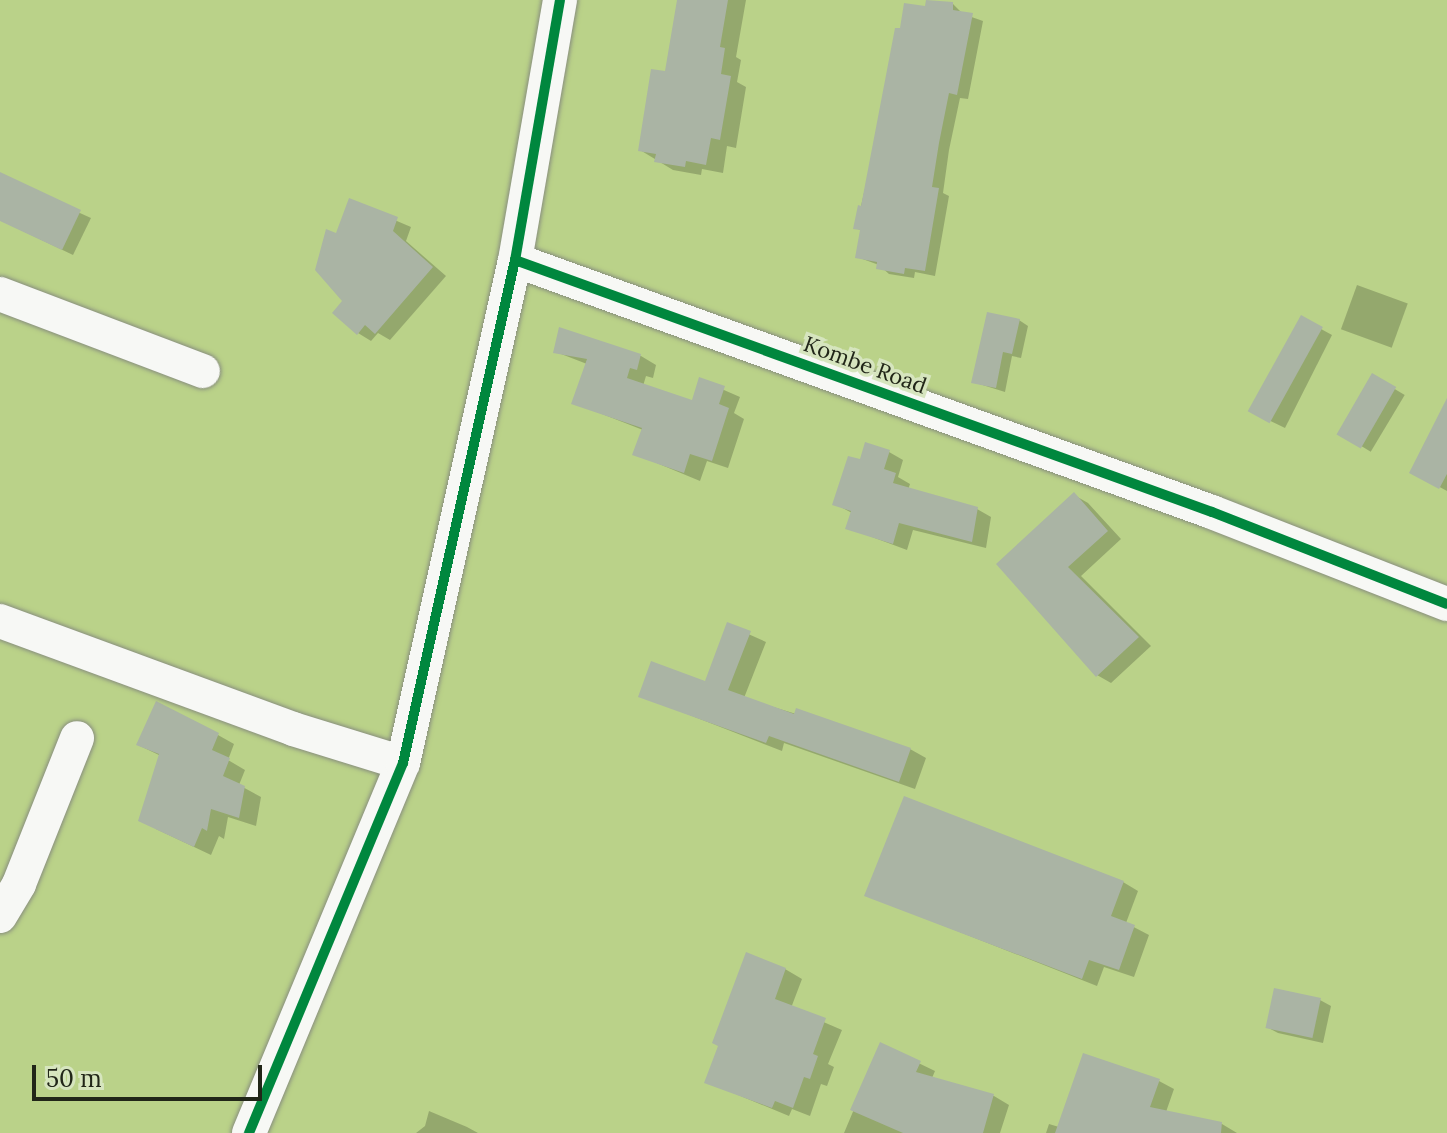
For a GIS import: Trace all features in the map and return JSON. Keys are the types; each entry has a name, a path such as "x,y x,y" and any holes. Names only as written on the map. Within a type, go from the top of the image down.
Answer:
{"street":[{"path":"249,1133 403,763 515,260 560,0"},
{"name":"Kombe Road","path":"515,260 1212,512 1447,604"},
{"path":"0,294 203,371"},
{"path":"0,621 293,729 403,763"},
{"path":"0,916 19,884 77,738"}],"green space":[{"path":"0,0 1447,0 1447,1133 0,1133"}],"building":[{"path":"677,0 728,0 720,47 725,48 721,74 731,76 720,140 711,138 706,165 686,161 685,167 654,162 656,154 638,151 651,69 665,71"},
{"path":"926,0 953,2 953,10 973,13 957,95 949,93 939,143 932,187 939,188 925,271 905,268 904,274 876,269 877,262 855,258 860,230 853,229 858,205 861,206 895,28 900,28 904,3 925,6"},
{"path":"0,172 81,210 62,250 0,221"},
{"path":"349,198 398,217 393,231 433,267 375,334 365,325 357,335 332,313 342,301 315,270 326,229 336,233"},
{"path":"987,312 1020,319 1012,354 1003,352 996,388 971,383"},
{"path":"1301,315 1323,327 1270,423 1248,411"},
{"path":"559,327 641,354 637,370 630,368 627,378 692,400 699,377 725,386 719,404 729,408 712,461 690,454 684,473 632,455 642,428 571,404 587,359 553,353"},
{"path":"1372,373 1396,387 1361,448 1336,434"},
{"path":"1447,398 1447,474 1439,489 1409,473"},
{"path":"865,442 890,450 884,469 896,473 893,483 978,507 972,542 899,523 893,544 845,529 851,511 832,505 848,456 860,459"},
{"path":"1074,492 1108,531 1068,567 1139,637 1096,677 996,564"},
{"path":"727,622 751,631 728,690 794,714 796,708 911,748 899,782 769,736 766,743 638,697 651,661 705,681"},
{"path":"156,701 219,733 212,750 230,758 223,776 245,786 239,818 211,809 207,831 202,828 194,847 138,821 159,754 136,745"},
{"path":"904,796 1124,881 1111,916 1135,925 1119,970 1089,960 1082,979 864,896"},
{"path":"746,952 786,968 775,999 826,1018 813,1054 818,1056 810,1079 804,1077 793,1108 775,1101 772,1108 704,1083 718,1046 712,1043"},
{"path":"1274,988 1321,998 1312,1038 1265,1028"},
{"path":"880,1042 921,1061 916,1072 994,1094 983,1133 903,1133 850,1110"},
{"path":"1083,1053 1160,1079 1150,1107 1222,1122 1221,1133 1055,1133"}],"cycle path":[{"path":"560,0 515,260 1212,512 1447,604"},
{"path":"249,1133 403,763 515,260"}]}
